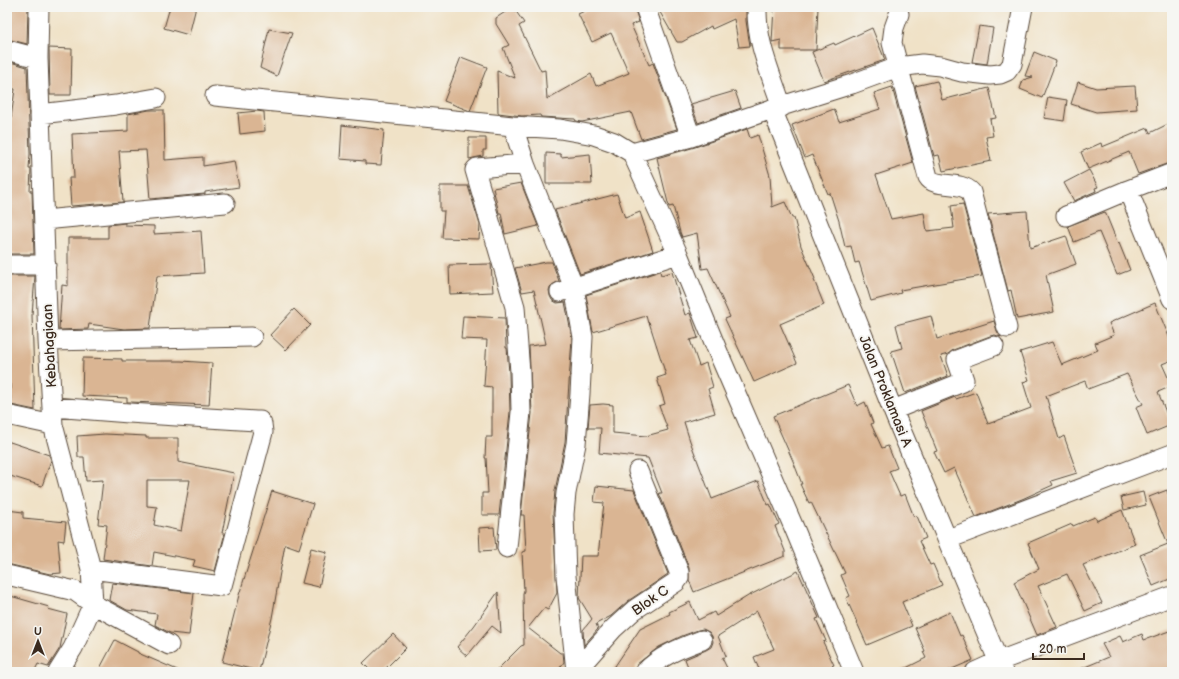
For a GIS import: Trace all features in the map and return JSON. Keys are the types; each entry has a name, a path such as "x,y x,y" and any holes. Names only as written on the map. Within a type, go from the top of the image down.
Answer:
{"street":[{"name":"Kebahagiaan","path":"39,7 38,58 48,341 53,416 91,569 93,604 73,648 58,672"},
{"path":"645,7 691,137"},
{"name":"Jalan Proklamasi A","path":"757,7 760,42 777,108 893,410 1001,667"},
{"path":"632,153 691,137 852,84 898,67 922,64 940,66 962,72 990,75 1000,74 1007,71 1012,64 1023,7"},
{"path":"899,14 894,28 892,43 929,179 934,182 965,187 971,192 1007,328"},
{"path":"7,50 38,58"},
{"path":"214,96 513,126 560,129 594,135 614,142 632,153 678,254 854,672"},
{"path":"40,114 116,105 156,98"},
{"path":"513,126 583,337 576,444 566,493 564,514 566,576 575,672"},
{"path":"507,548 520,412 519,358 514,307 475,170 477,168 525,164"},
{"path":"1066,216 1172,173"},
{"path":"1125,191 1172,299"},
{"path":"44,220 225,203"},
{"path":"567,290 678,254"},
{"path":"7,265 46,265"},
{"path":"48,341 252,337"},
{"path":"893,410 963,382 964,380 957,360 994,346"},
{"path":"7,415 53,416 129,413 260,421 262,424 263,432 222,586 91,569"},
{"path":"948,539 1172,454"},
{"name":"Blok C","path":"575,672 613,629 634,610 676,582 679,578 679,572 638,471"},
{"path":"7,575 75,591 93,604 169,645"},
{"path":"975,672 1001,667 1172,596"},
{"path":"646,672 651,665 669,653 702,640"}],"building":[{"path":"7,7 28,7 27,44 7,39"},
{"path":"170,7 196,7 189,35 164,28"},
{"path":"513,7 524,23 519,26 541,71 545,70 547,99 591,74 596,86 629,73 611,33 592,42 578,14 593,7 634,7 639,22 631,25 649,65 653,63 677,129 641,139 631,112 582,122 576,121 575,119 541,117 540,115 522,116 498,113 497,71 515,78 503,48 509,45 496,24 496,18"},
{"path":"657,7 746,7 746,21 750,46 739,47 734,19 712,29 711,26 682,42 677,42"},
{"path":"774,7 818,7 816,50 781,50 781,40 772,42"},
{"path":"979,26 993,28 987,64 972,62"},
{"path":"872,28 885,60 824,81 812,52 834,43 835,45"},
{"path":"269,29 292,33 277,76 260,68"},
{"path":"49,48 72,49 71,95 50,95"},
{"path":"1034,52 1056,61 1042,98 1020,89 1023,80 1033,77 1025,76"},
{"path":"461,57 487,67 470,111 444,101"},
{"path":"7,61 27,67 30,154 29,169 31,169 30,191 32,191 34,254 7,254 7,132 9,133 15,89 7,88"},
{"path":"937,81 942,100 989,88 996,118 990,119 993,136 986,137 991,161 943,171 939,155 934,156 915,86"},
{"path":"1078,82 1096,88 1135,86 1137,109 1096,112 1071,104"},
{"path":"892,87 913,163 876,175 891,219 924,213 927,231 954,228 951,206 963,204 982,276 900,290 901,293 871,301 859,262 855,263 851,246 845,247 830,193 828,194 812,155 805,158 792,125 834,109 839,122 880,109 874,93"},
{"path":"735,91 741,108 698,123 691,104"},
{"path":"1048,97 1067,100 1064,121 1044,118"},
{"path":"149,110 164,110 165,160 203,157 203,166 234,161 239,187 205,192 205,194 150,199 146,150 119,151 123,202 71,206 69,178 74,178 72,134 128,131 128,114"},
{"path":"257,111 264,112 265,131 240,134 238,113"},
{"path":"1172,122 1172,162 1138,174 1129,152 1088,169 1081,152 1101,143 1102,147 1148,128 1150,133"},
{"path":"342,125 384,130 381,165 365,164 365,161 340,159"},
{"path":"747,129 750,138 758,135 770,176 772,207 785,202 792,218 794,218 801,246 824,305 780,324 797,363 754,382 725,319 730,317 708,268 702,269 697,233 682,237 673,206 669,207 657,158"},
{"path":"469,138 486,138 486,150 483,150 483,156 469,159"},
{"path":"546,153 561,154 561,157 590,154 592,184 546,184"},
{"path":"1089,170 1098,187 1095,188 1096,191 1074,201 1064,183"},
{"path":"521,183 538,226 505,234 501,213 499,213 493,188"},
{"path":"440,186 468,186 480,225 479,239 442,238 444,211 440,211"},
{"path":"617,194 625,218 640,212 653,251 580,274 555,210"},
{"path":"1027,211 1030,248 1066,236 1076,264 1046,275 1054,312 1017,319 1011,290 1008,291 988,214"},
{"path":"1105,212 1130,270 1117,275 1099,232 1074,242 1068,226"},
{"path":"125,223 125,225 154,226 154,234 201,231 204,273 157,276 150,328 124,329 89,324 88,329 59,330 62,285 68,286 68,238 108,238 108,225"},
{"path":"552,262 559,281 552,285 549,290 550,296 552,300 557,303 565,302 572,338 565,442 555,491 553,513 557,593 548,610 544,608 528,628 560,653 563,653 564,662 557,672 495,672 521,646 524,645 522,552 526,551 524,515 521,515 532,413 529,346 546,344 534,290 522,292 515,268"},
{"path":"491,264 493,292 450,294 449,265"},
{"path":"660,271 661,275 672,272 685,315 690,313 698,338 690,340 699,366 706,363 713,387 708,389 715,413 684,422 712,499 758,481 768,505 770,504 779,524 775,526 785,551 785,556 694,592 689,580 689,568 659,493 662,493 648,458 599,453 601,428 588,428 590,405 603,404 613,405 613,433 646,436 668,430 659,406 665,404 657,378 666,375 646,316 593,332 586,295"},
{"path":"7,276 35,276 32,315 35,410 11,405 10,383 7,383"},
{"path":"1155,303 1172,344 1172,360 1162,364 1172,386 1158,392 1171,425 1147,435 1136,407 1143,404 1127,374 1088,389 1085,381 1046,396 1059,439 1064,436 1077,473 1051,481 1053,485 976,517 954,468 944,473 934,452 937,451 921,411 955,397 956,399 976,392 988,424 1031,408 1023,382 1029,380 1020,352 1052,342 1062,365 1098,350 1095,343 1114,335 1109,323"},
{"path":"294,309 310,325 286,350 270,335"},
{"path":"463,316 505,318 510,412 499,515 482,515 482,493 488,493 485,458 486,437 492,437 492,387 484,386 487,340 461,339"},
{"path":"931,316 937,339 994,321 997,331 1001,337 995,335 990,336 941,356 948,376 905,393 891,351 902,348 896,325"},
{"path":"83,358 122,359 122,361 181,361 212,363 209,405 127,402 127,398 82,396"},
{"path":"848,385 857,406 865,402 873,423 871,424 882,448 888,446 897,468 889,471 900,496 905,494 914,517 917,516 926,538 919,541 930,565 933,564 942,585 902,602 912,626 867,645 846,598 850,596 841,575 845,573 811,502 809,503 800,484 802,484 773,416"},
{"path":"105,434 146,436 146,438 178,438 178,462 234,473 222,533 225,533 215,571 193,566 195,560 154,552 152,566 103,559 107,525 98,524 103,480 86,481 84,457 78,457 77,436","holes":["147,480 190,480 181,531 154,525 157,507 147,506"]},
{"path":"7,441 49,455 51,460 42,486 7,475"},
{"path":"596,486 634,490 668,574 628,601 611,616 596,624 598,629 584,645 583,630 592,619 579,598 581,556 598,556 604,503 594,502"},
{"path":"1167,490 1168,494 1172,492 1172,578 1153,586 1140,555 1168,544 1149,497"},
{"path":"272,491 313,504 299,549 285,544 272,618 259,671 222,662 239,595"},
{"path":"1143,492 1146,505 1124,510 1121,497"},
{"path":"7,510 23,512 23,518 66,522 64,541 58,540 61,573 50,574 7,564"},
{"path":"1122,510 1135,544 1083,565 1102,603 1085,611 1067,574 1038,586 1057,627 1037,635 1014,582 1039,569 1028,543 1072,524 1073,526 1095,517 1097,521"},
{"path":"494,527 496,550 480,551 479,528"},
{"path":"311,548 327,552 319,587 302,583"},
{"path":"798,571 819,618 816,619 826,641 823,642 834,665 831,666 833,672 760,672 754,657 774,649 757,611 718,636 726,656 722,658 729,672 690,672 685,659 711,647 713,642 712,636 709,632 703,629 682,636 659,647 637,664 634,672 611,672 640,629 670,614 669,612 690,602 698,620 714,612 716,616 748,596"},
{"path":"112,583 194,593 189,635 170,633 155,625 157,614 127,610 109,600"},
{"path":"498,592 501,633 492,626 467,656 457,647"},
{"path":"7,595 49,607 48,609 67,614 60,648 48,667 38,664 34,672 7,672"},
{"path":"950,612 960,636 962,635 973,660 945,672 898,672 926,658 923,652 925,651 915,628"},
{"path":"1172,630 1172,669 1164,672 1073,672 1109,657 1102,644 1120,636 1123,642 1142,634 1144,640"},
{"path":"393,634 406,648 382,672 372,672 363,663"},
{"path":"115,640 138,653 182,672 98,672"}]}
